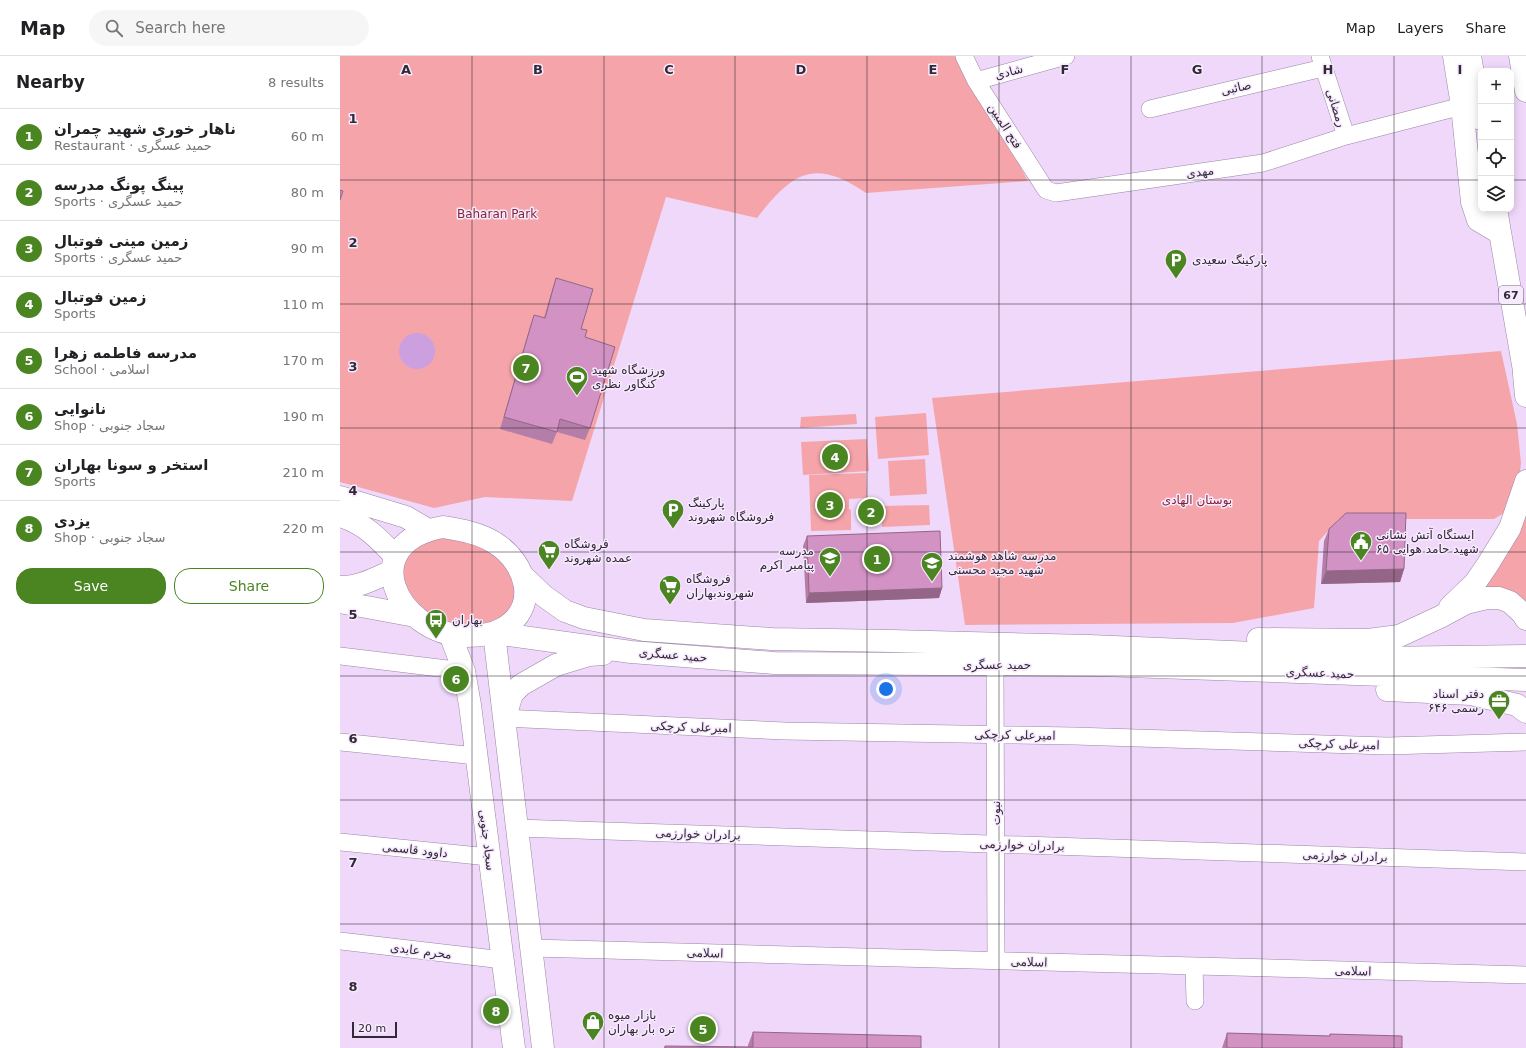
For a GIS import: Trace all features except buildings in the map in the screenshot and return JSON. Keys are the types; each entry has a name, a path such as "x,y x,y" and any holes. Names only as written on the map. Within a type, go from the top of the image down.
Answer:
{"main road":[{"path":"1454,56 1462,106 1472,202 1478,220 1500,233"},
{"path":"1470,56 1478,104"},
{"path":"1520,56 1526,92"},
{"name":"67","path":"1496,212 1525,378"},
{"path":"1525,378 1526,396"},
{"path":"1440,617 1475,583 1488,564 1510,528 1526,481"},
{"path":"340,497 406,517 428,530"},
{"path":"340,516 365,527 379,539 393,563 394,584 397,593 405,606 418,620 437,630 450,634 474,636 494,633 508,625 521,611 525,591 524,577 512,558 495,543 470,532 443,528 428,530 414,538 403,546 393,563 370,581 348,587 340,587"},
{"name":"حمید عسگری","path":"524,577 544,596 565,611 584,618 644,630 772,639 987,644 1375,658 1526,656"},
{"path":"987,644 1100,637 1368,640 1400,636 1466,603 1487,598 1499,598 1510,602 1523,614 1526,619"},
{"path":"340,602 415,616"},
{"path":"494,633 543,1048"},
{"name":"حمید عسگری","path":"494,633 631,652 774,663 1099,665 1526,680"},
{"name":"سجاد جنوبی","path":"450,634 464,671 514,1048"},
{"path":"504,718 512,694 521,685 556,665 589,655 631,652"},
{"path":"1001,665 1100,679 1471,694 1523,707"}],"street":[{"name":"فتح المبین","path":"964,56 976,81 1046,190 1051,192"},
{"name":"شادی","path":"976,81 1066,56"},
{"name":"صائبی","path":"1150,108 1322,62"},
{"name":"رمضانی","path":"1322,62 1346,136"},
{"name":"مهدی","path":"1051,192 1056,193 1263,163 1346,136 1462,106"},
{"path":"340,656 464,671"},
{"name":"نبوت","path":"996,961 995,735 1001,665"},
{"name":"امیرعلی کرچکی","path":"504,718 785,731 995,735 1387,746 1526,742"},
{"path":"340,742 476,756"},
{"name":"برادران خوارزمی","path":"517,828 1526,862"},
{"name":"داوود قاسمی","path":"340,842 489,857"},
{"name":"محرم عابدی","path":"340,942 503,960"},
{"name":"اسلامی","path":"532,948 1526,975"},
{"path":"1194,966 1195,1001"}],"green space":[{"name":"Baharan Park","path":"340,56 960,56 1028,181 866,193 848,182 832,175 818,173 805,175 793,181 781,190 757,218 666,197 572,501 485,497 434,508 340,482"},
{"name":"بوستان الهادی","path":"1501,351 1517,424 1521,463 1518,488 1511,509 1494,519 1339,519 1319,541 1314,608 1233,623 965,625 932,398"},
{"path":"926,413 929,455 878,459 875,417"},
{"path":"856,414 857,424 800,428 801,417"},
{"path":"867,439 869,471 803,475 801,442"},
{"path":"925,459 927,494 890,496 888,461"},
{"path":"866,473 867,498 849,499 849,509 851,510 851,530 811,531 809,475"},
{"path":"1526,504 1526,601 1509,592 1476,589"},
{"path":"929,505 930,525 882,527 881,506"},
{"path":"439,538 462,540 488,550 506,564 515,586 515,599 505,617 479,628 435,621 404,592 401,566 415,547"}],"shaded area":[{"path":"421,333 430,338 434,344 434,358 430,364 421,369 413,369 404,364 400,358 399,347 404,338 410,334"}],"place":[{"name":"پارکینگ سعیدی","path":"1176,280"},
{"name":"استخر و سونا بهاران","path":"526,368"},
{"name":"ورزشگاه شهید کنگاور نظری","path":"577,396"},
{"name":"زمین فوتبال","path":"835,457"},
{"name":"زمین مینی فوتبال","path":"830,505"},
{"name":"پینگ پونگ مدرسه","path":"871,512"},
{"name":"پارکینگ فروشگاه شهروند","path":"673,530"},
{"name":"ناهار خوری شهید چمران","path":"877,559"},
{"name":"ایستگاه آتش نشانی ۶۵ شهید حامد هوایی","path":"1361,562"},
{"name":"فروشگاه عمده شهروند","path":"549,570"},
{"name":"مدرسه پیامبر اکرم","path":"830,578"},
{"name":"مدرسه شاهد هوشمند شهید مجید محسنی","path":"932,582"},
{"name":"فروشگاه شهروندبهاران","path":"670,606"},
{"name":"بهاران","path":"436,640"},
{"name":"نانوایی","path":"456,679"},
{"name":"دفتر اسناد رسمی ۶۴۶","path":"1499,720"},
{"name":"یزدی","path":"496,1011"},
{"name":"مدرسه فاطمه زهرا","path":"703,1029"},
{"name":"بازار میوه تره بار بهاران","path":"593,1042"}]}
